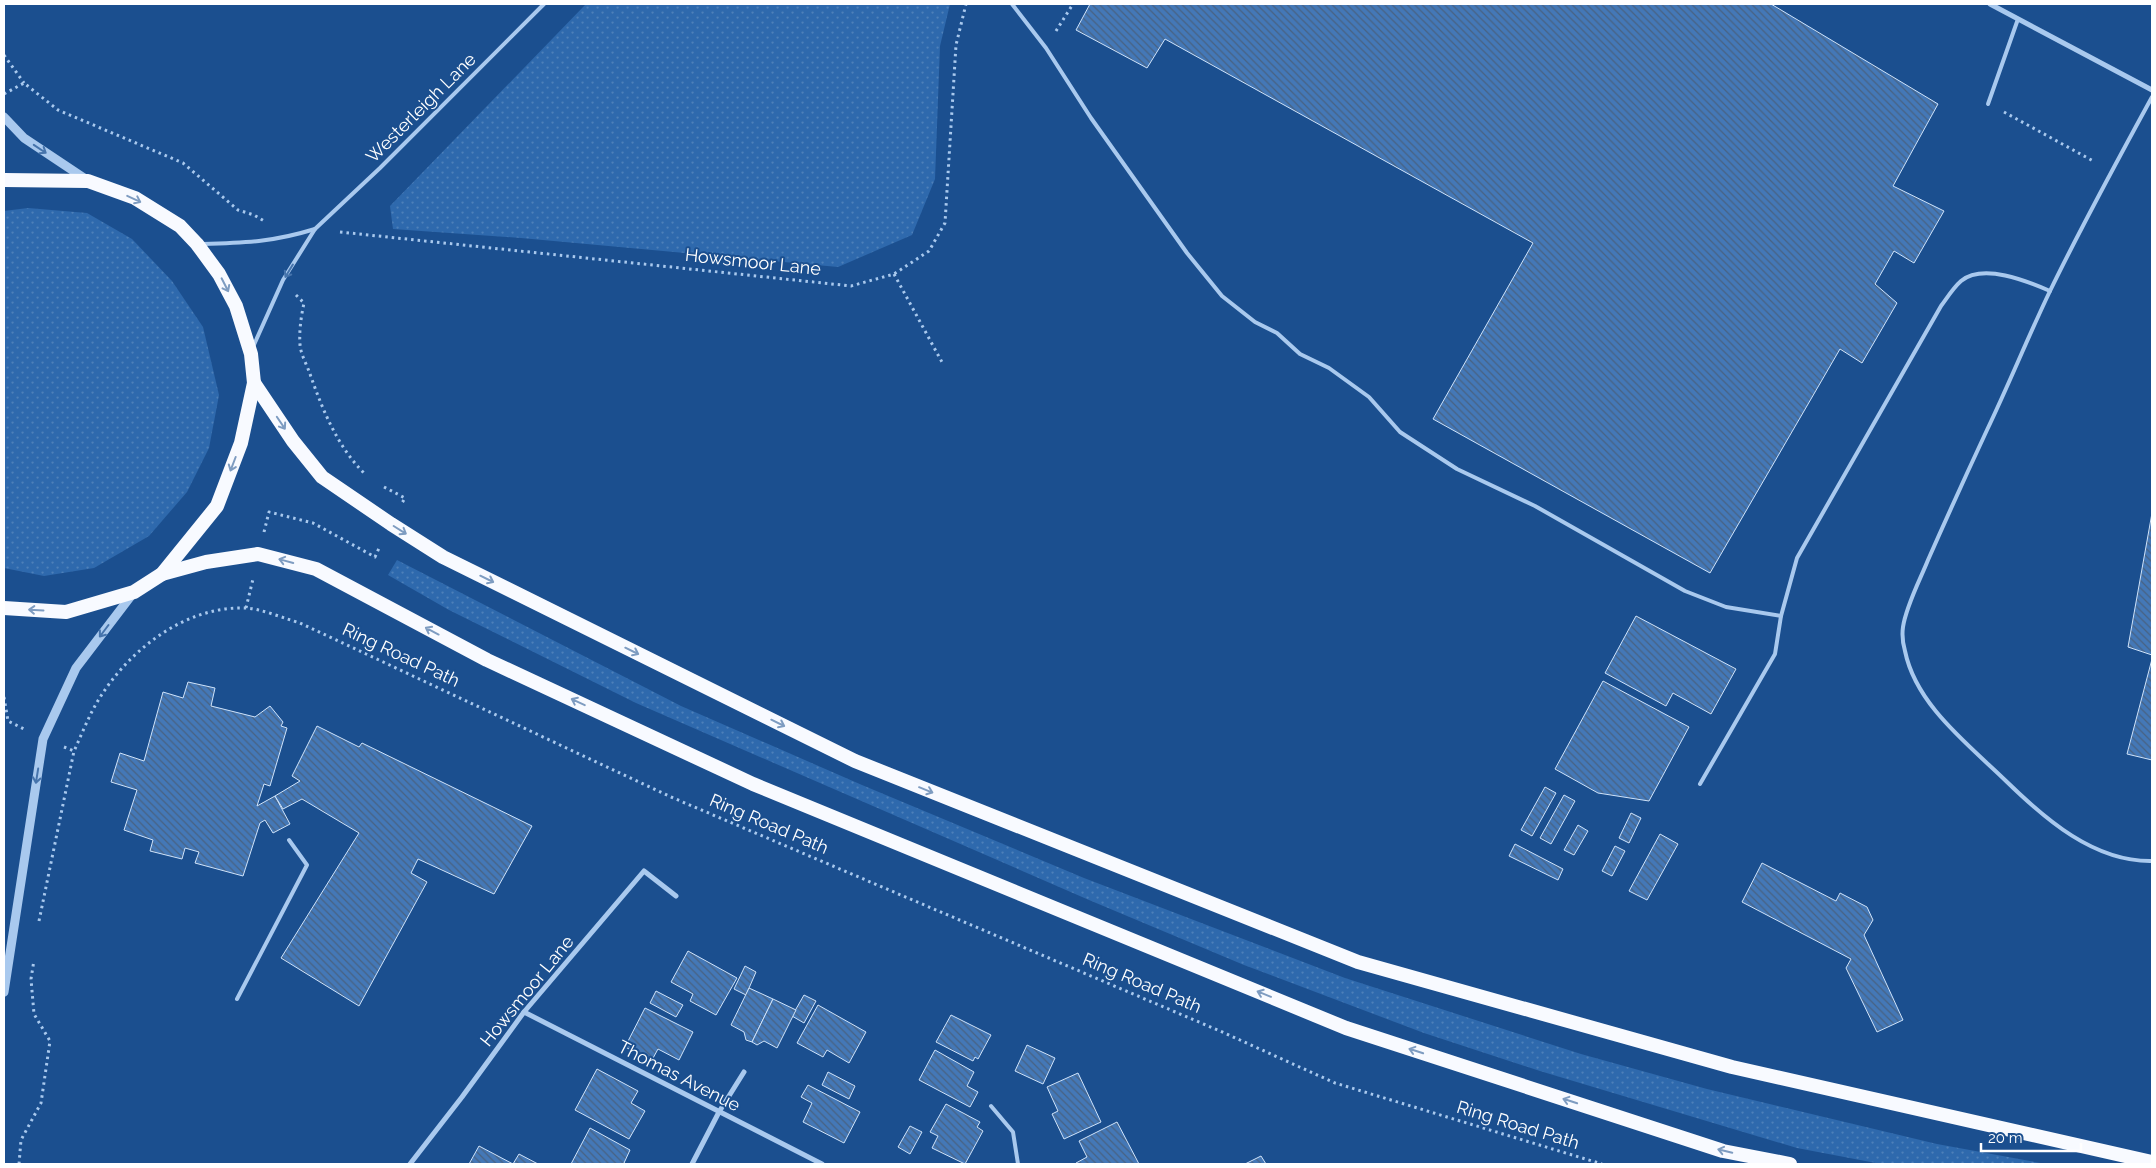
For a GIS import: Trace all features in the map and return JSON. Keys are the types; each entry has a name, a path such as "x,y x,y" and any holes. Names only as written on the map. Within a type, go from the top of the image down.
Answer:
{"highway":[{"path":"4,180 88,181 135,198 180,226 197,244 219,274 236,306 250,354 254,383 241,443 217,506 162,574"},
{"path":"254,383 293,441 322,477 443,557 854,761 1358,962 1732,1067 2152,1162"},
{"path":"4,608 66,612 134,592 162,574 206,562 258,554 316,569 487,660 754,784 1346,1028 1723,1151 1790,1164"}],"street":[{"path":"1990,4 2152,90"},
{"path":"4,117 24,138 88,181"},
{"path":"4,992 43,739 76,668 134,592"},
{"name":"Howsmoor Lane","path":"410,1164 524,1012 644,871 676,896"},
{"name":"Thomas Avenue","path":"524,1012 822,1164"},
{"path":"692,1164 719,1112 744,1072"}],"lane":[{"name":"Westerleigh Lane","path":"250,354 283,280 315,229 380,168 544,4"},
{"path":"1012,4 1046,48 1090,118 1187,253 1222,296 1255,322 1277,333 1300,354 1329,368 1369,397 1400,432 1457,469 1535,506 1685,591 1726,607 1781,616"},
{"path":"1988,104 2018,19"},
{"path":"2152,97 2111,171 2050,292 1950,508 1915,590 1903,628 1905,651 1914,678 1940,715 1961,738 2034,808 2075,838 2105,852 2142,861 2152,861"},
{"name":"Westerleigh Lane","path":"197,244 265,242 315,229"},
{"path":"1700,784 1775,654 1781,616 1796,558 1941,306 1961,281 1971,276 2001,274 2027,280 2050,292"},
{"path":"237,999 307,865 289,840"},
{"path":"991,1106 1013,1132 1018,1164"}],"path":[{"name":"Howsmoor Lane","path":"315,229 851,286 894,274 929,251 945,223 956,45 966,4"},
{"path":"1046,48 1073,4"},
{"path":"4,55 24,83"},
{"path":"1988,104 2111,171"},
{"path":"894,274 943,364"},
{"path":"246,608 269,512 314,523 374,557 405,498"},
{"name":"Ring Road Path","path":"39,923 74,751 98,699 128,660 168,629 207,613 246,608 300,623 671,797 1335,1083 1602,1164"},
{"path":"4,698 8,721 43,739 74,751"},
{"path":"19,1164 21,1140 41,1103 50,1041 34,1014 31,979 35,951"}],"shaded area":[{"path":"586,4 950,4 940,46 935,179 912,235 838,267 521,238 393,229 390,206"},
{"path":"28,208 87,213 132,239 172,281 203,327 219,395 209,448 187,492 149,536 94,568 44,576 4,568 4,211"},
{"path":"397,560 681,706 862,785 1084,878 1345,978 1581,1054 1707,1089 1937,1144 2046,1164 1881,1164 1797,1148 1540,1071 1424,1033 1244,965 1089,900 636,703 449,610 388,575"}],"building":[{"path":"1090,4 1771,4 1938,104 1893,186 1944,211 1914,263 1894,251 1875,284 1897,303 1862,363 1840,349 1710,573 1433,419 1533,243 1165,39 1147,68 1076,30"},
{"path":"2152,513 2152,655 2128,647"},
{"path":"1636,616 1736,669 1711,714 1673,693 1666,706 1605,673"},
{"path":"2152,659 2152,760 2127,754"},
{"path":"1603,681 1689,727 1649,801 1598,793 1555,769"},
{"path":"188,682 215,688 211,706 255,717 270,706 283,722 281,726 287,728 270,786 264,784 257,806 275,796 290,824 273,833 265,820 260,823 243,876 195,863 199,852 185,848 182,859 150,851 153,840 124,830 137,790 111,782 120,753 144,761 163,692 183,698"},
{"path":"317,726 359,747 362,743 532,826 494,894 418,859 411,873 427,882 359,1006 281,958 359,833 302,799 283,809 275,796 300,781 292,776"},
{"path":"1545,787 1556,793 1532,836 1521,830"},
{"path":"1564,795 1575,801 1551,844 1540,838"},
{"path":"1631,813 1641,818 1629,843 1619,838"},
{"path":"1578,825 1588,831 1574,855 1564,850"},
{"path":"1660,834 1678,844 1647,900 1629,891"},
{"path":"1515,844 1563,869 1558,880 1509,856"},
{"path":"1615,846 1625,851 1612,876 1602,871"},
{"path":"1762,863 1836,901 1840,893 1867,907 1873,920 1864,935 1903,1020 1877,1032 1846,968 1851,959 1742,902"},
{"path":"688,951 737,978 716,1015 690,1001 693,994 671,982"},
{"path":"745,966 756,972 746,995 734,989"},
{"path":"749,988 773,999 752,1042 746,1040 744,1032 731,1025"},
{"path":"656,991 683,1005 676,1017 650,1003"},
{"path":"804,995 816,1001 804,1023 792,1016"},
{"path":"773,999 796,1010 777,1048 764,1041 757,1045 752,1042"},
{"path":"818,1005 866,1032 849,1063 827,1050 823,1057 797,1043"},
{"path":"645,1008 693,1032 679,1060 658,1049 652,1060 625,1047"},
{"path":"951,1015 991,1035 978,1059 975,1057 973,1061 936,1042"},
{"path":"1027,1045 1055,1058 1043,1084 1015,1071"},
{"path":"935,1050 974,1072 967,1086 978,1092 970,1107 919,1080"},
{"path":"597,1069 638,1091 631,1103 645,1111 629,1139 575,1110"},
{"path":"828,1072 855,1086 849,1099 822,1085"},
{"path":"1078,1073 1101,1122 1064,1139 1052,1114 1058,1111 1047,1087"},
{"path":"808,1085 860,1112 844,1143 803,1122 812,1103 801,1097"},
{"path":"946,1104 980,1122 977,1127 983,1131 965,1164 932,1148 938,1136 930,1132"},
{"path":"1117,1122 1139,1164 1077,1164 1087,1157 1079,1141"},
{"path":"910,1126 922,1132 910,1154 898,1147"},
{"path":"590,1128 630,1150 624,1163 627,1164 571,1164"},
{"path":"479,1146 513,1164 469,1164"},
{"path":"519,1154 538,1164 513,1164"},
{"path":"1261,1156 1266,1164 1245,1164"}]}
